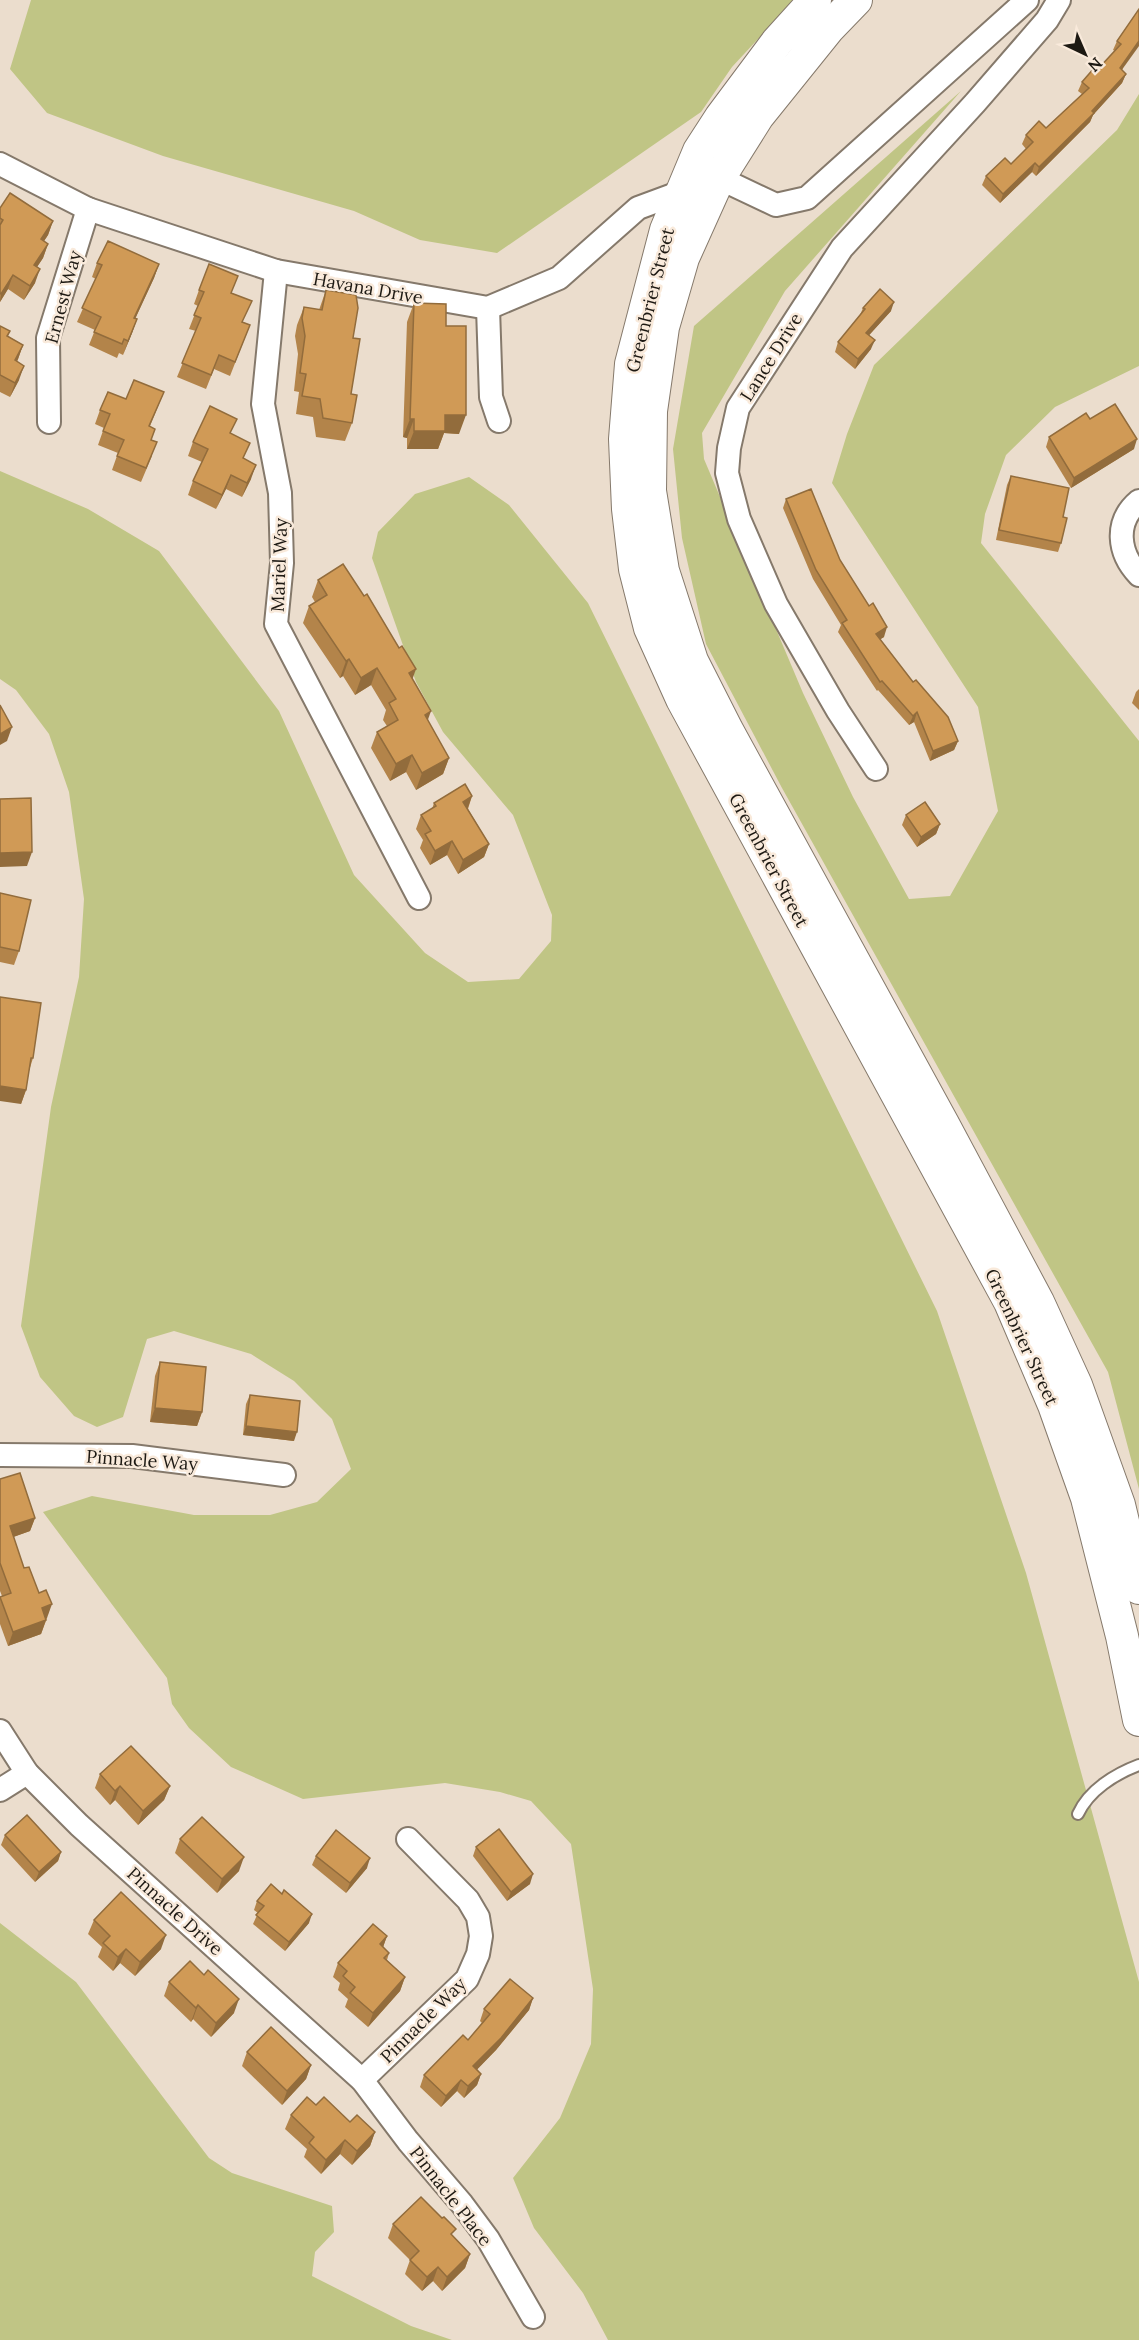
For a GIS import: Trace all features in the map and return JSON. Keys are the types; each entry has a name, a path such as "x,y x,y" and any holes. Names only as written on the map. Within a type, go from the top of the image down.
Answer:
{"main road":[{"name":"Greenbrier Street","path":"815,0 777,42 721,117 699,151 666,230 631,364 625,439 628,508 635,569 650,628 682,699 1016,1287 1076,1385 1119,1505 1139,1588"},
{"name":"Greenbrier Street","path":"856,0 828,29 758,116 718,178 683,258 663,327 651,411 651,491 663,571 692,661 727,730 944,1124 1016,1287 1087,1498 1122,1636 1139,1720"}],"street":[{"path":"499,422 490,397 488,308 559,279 638,208 718,178 776,205 807,198 1027,0"},
{"name":"Lance Drive","path":"876,769 838,711 776,604 739,519 727,473 729,448 738,408 842,248 975,103 1047,20 1059,0"},
{"name":"Havana Drive","path":"0,164 88,209 276,272 488,308"},
{"name":"Ernest Way","path":"49,422 48,338 88,209"},
{"name":"Mariel Way","path":"276,272 263,404 280,493 282,563 276,624 419,898"},
{"path":"1139,501 1129,509 1122,523 1121,536 1123,551 1130,565 1139,575"},
{"name":"Pinnacle Way","path":"0,1455 132,1456 284,1475"},
{"name":"Pinnacle Drive","path":"0,1731 27,1773 79,1825 362,2080"},
{"path":"0,1790 27,1773"},
{"name":"Pinnacle Way","path":"362,2080 467,1979 478,1954 481,1936 478,1917 468,1900 408,1839"},
{"name":"Pinnacle Place","path":"362,2080 408,2141 462,2204 488,2239 532,2317"}],"lane":[{"path":"1078,1814 1084,1802 1119,1773 1139,1765"}],"green space":[{"path":"31,0 794,0 732,67 701,112 497,253 420,240 354,211 163,156 47,113 10,69"},
{"path":"961,91 785,291 702,433 704,459 803,693 853,797 909,899 950,896 998,811 978,707 832,483 847,434 874,365 1117,130 1139,94 1139,366 1055,407 1006,455 985,514 981,543 1139,741 1139,1489 1108,1372 782,788 706,644 682,538 673,449 694,326"},
{"path":"0,471 88,509 159,551 279,711 354,875 425,953 468,982 519,979 551,941 552,915 513,815 443,732 416,682 372,558 378,532 415,494 469,477 509,505 588,603 937,1311 1026,1573 1139,1982 1139,2340 608,2340 583,2293 534,2228 513,2178 560,2118 591,2044 593,1989 571,1844 531,1801 500,1792 445,1783 303,1799 231,1767 189,1728 172,1704 167,1678 43,1512 92,1496 194,1515 270,1515 317,1502 351,1469 332,1419 294,1381 251,1354 174,1331 147,1339 123,1417 97,1427 74,1416 40,1377 21,1326 51,1107 79,977 84,899 69,792 49,734 16,690 0,679"},
{"path":"0,1923 76,1982 209,2158 232,2173 332,2206 334,2232 315,2252 312,2276 411,2326 452,2340 0,2340"}],"building":[{"path":"1139,9 1139,41 1120,68 1126,74 1092,111 1094,113 1039,167 1035,163 1003,194 986,176 1005,158 1011,164 1033,142 1026,135 1039,121 1046,128 1089,88 1082,82 1095,67 1098,69 1121,44 1117,41"},
{"path":"10,193 53,221 41,239 48,244 34,265 40,269 30,286 13,275 1,294 0,225 3,220 0,218 0,208"},
{"path":"108,241 159,264 134,318 137,319 128,341 124,339 122,344 94,332 101,317 82,308 102,265 97,263"},
{"path":"209,264 238,276 231,293 252,301 242,322 250,325 235,362 219,355 211,375 182,363 201,318 194,315 204,292 199,290"},
{"path":"880,289 894,302 866,333 875,340 858,359 838,342"},
{"path":"326,290 356,295 358,308 353,338 360,339 351,394 357,395 352,423 323,418 320,399 302,396 306,374 300,373 305,336 302,318 304,307 322,310"},
{"path":"414,303 446,304 446,326 466,326 466,415 445,415 445,431 414,431 414,419 410,419"},
{"path":"0,326 10,331 7,336 23,345 15,360 24,366 15,383 0,375"},
{"path":"134,380 164,392 149,426 155,429 151,440 157,442 146,468 117,456 124,440 103,431 110,414 100,410 108,392 126,399"},
{"path":"1115,404 1137,439 1074,478 1049,437 1086,413 1090,419"},
{"path":"210,406 237,419 230,433 250,443 243,458 256,465 247,483 231,475 222,495 193,481 208,449 193,442"},
{"path":"1011,476 1069,488 1063,517 1067,518 1061,543 999,530"},
{"path":"811,489 840,560 869,606 873,603 887,627 876,634 913,682 916,680 948,717 958,741 933,751 917,712 913,716 882,681 880,682 842,623 847,620 816,570 786,499"},
{"path":"343,564 364,596 367,594 399,648 402,646 416,669 409,673 431,711 425,715 449,758 422,773 412,755 396,764 377,732 398,720 389,703 396,699 377,668 361,678 349,659 346,661 309,606 327,595 318,580"},
{"path":"0,705 12,727 0,734"},
{"path":"465,784 472,796 463,802 489,844 463,860 452,841 435,851 425,834 431,831 421,815 436,806 434,803"},
{"path":"31,798 32,852 0,853 0,799"},
{"path":"925,802 940,824 921,837 906,815"},
{"path":"0,893 31,900 19,951 0,947"},
{"path":"0,997 41,1003 26,1090 0,1086"},
{"path":"160,1362 206,1367 202,1412 155,1408"},
{"path":"250,1395 300,1401 297,1432 246,1426"},
{"path":"20,1473 35,1518 10,1526 24,1568 29,1567 39,1593 46,1590 52,1604 42,1608 46,1620 13,1632 0,1597 11,1593 0,1563 0,1479"},
{"path":"131,1746 170,1786 143,1811 120,1786 115,1791 100,1774"},
{"path":"27,1815 61,1852 39,1872 5,1835"},
{"path":"202,1817 244,1857 222,1879 180,1839"},
{"path":"499,1829 533,1874 511,1892 476,1847"},
{"path":"336,1830 370,1858 350,1883 316,1856"},
{"path":"271,1884 282,1894 284,1890 312,1914 289,1942 256,1915 264,1906 257,1901"},
{"path":"121,1892 166,1935 140,1962 126,1949 118,1957 103,1943 110,1936 94,1920"},
{"path":"373,1924 387,1936 380,1944 389,1953 384,1958 405,1977 373,2013 350,1993 355,1987 343,1976 347,1971 338,1963"},
{"path":"190,1961 204,1975 208,1970 239,1999 216,2023 198,2005 196,2008 169,1982"},
{"path":"510,1979 533,1998 501,2038 473,2066 481,2074 468,2086 461,2080 446,2096 424,2075 463,2035 468,2040 490,2014 484,2009"},
{"path":"271,2027 311,2065 287,2091 247,2052"},
{"path":"307,2097 316,2105 324,2097 350,2122 357,2115 375,2132 357,2151 345,2140 326,2160 309,2143 314,2137 291,2115"},
{"path":"421,2197 456,2229 451,2234 470,2254 447,2277 438,2267 427,2277 410,2260 419,2251 393,2224"}]}
